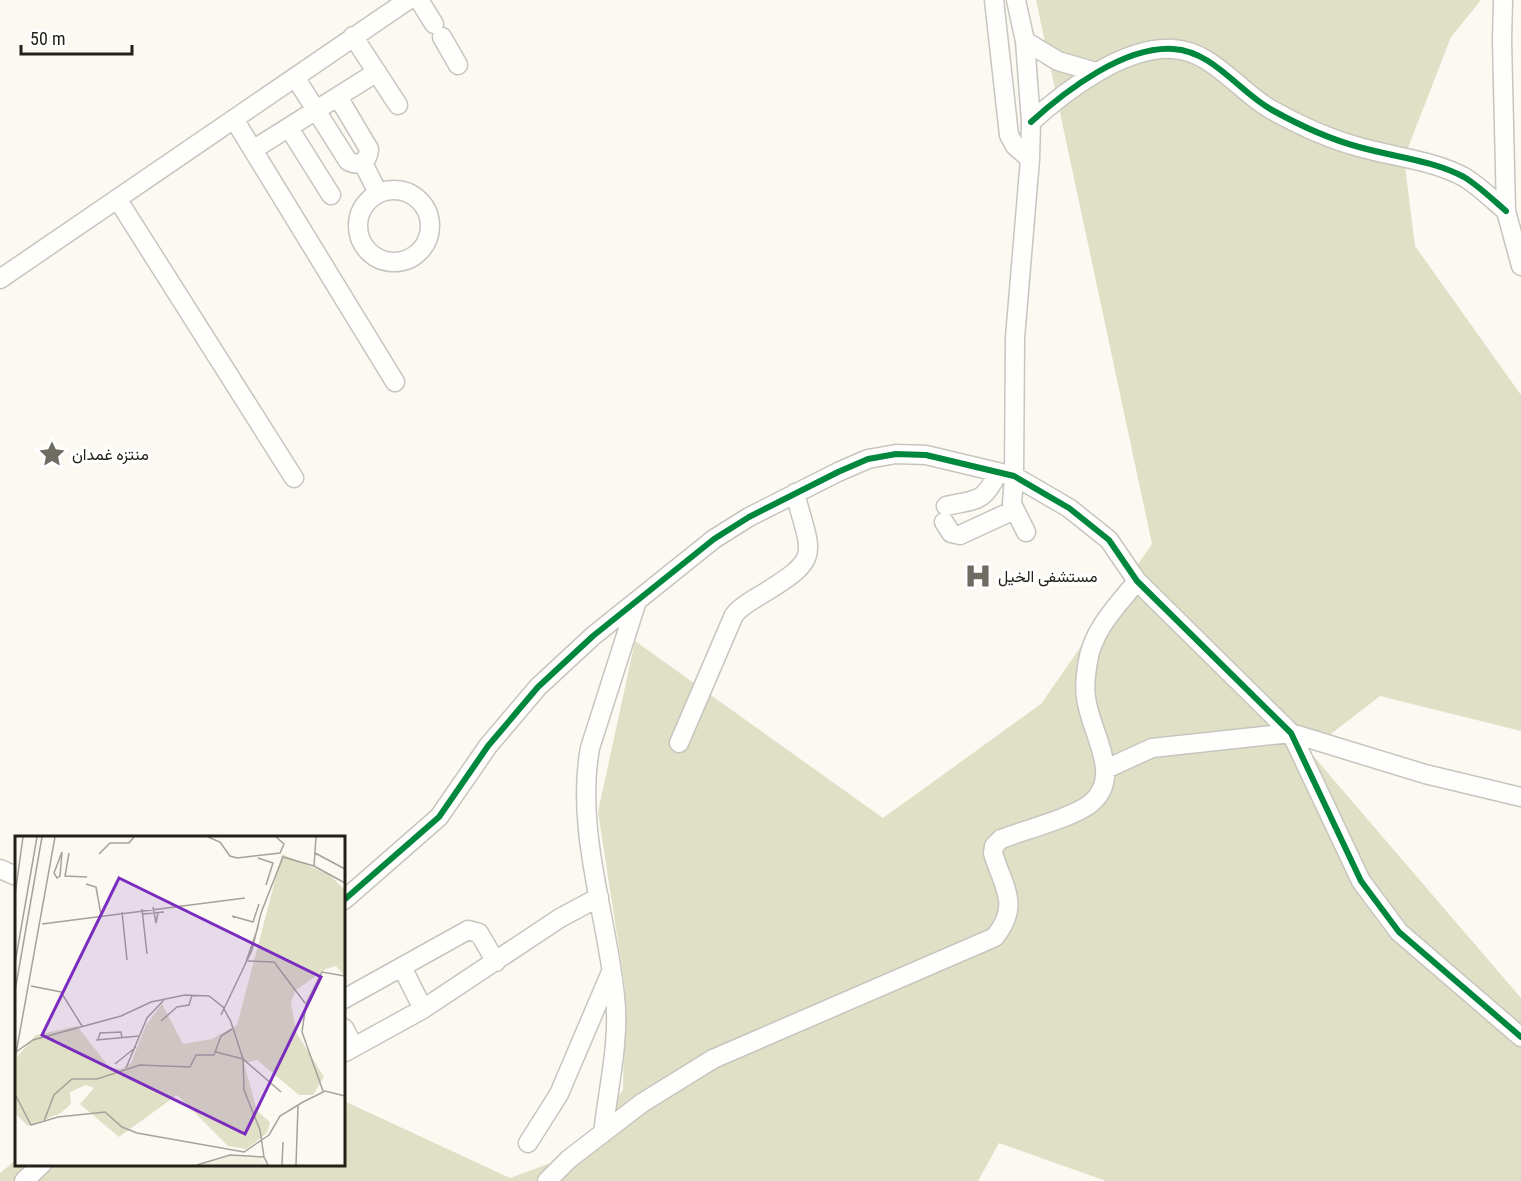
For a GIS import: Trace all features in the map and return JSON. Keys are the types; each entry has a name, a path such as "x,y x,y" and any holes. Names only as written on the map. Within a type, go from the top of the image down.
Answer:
{"street":[{"path":"1,277 118,200 408,0"},
{"path":"419,0 458,65"},
{"path":"993,0 1009,135 1015,146 1030,159"},
{"path":"1016,0 1025,41 1031,122 1006,474 1014,510 1026,532"},
{"path":"1503,0 1506,211 1521,266"},
{"path":"353,36 398,105"},
{"path":"1025,41 1058,61 1096,72"},
{"path":"1031,122 1096,72 1158,50 1173,49 1190,52 1208,62 1280,114 1319,134 1356,147 1436,165 1464,178 1506,211"},
{"path":"254,149 377,72"},
{"path":"295,78 348,161 355,165 363,163 368,157 369,149 338,97"},
{"path":"234,119 395,382"},
{"path":"290,128 331,195"},
{"path":"363,163 378,193"},
{"path":"396,190 413,195 429,215 430,233 427,242 409,260 383,261 375,258 362,246 357,229 358,220 365,204 378,193 396,190"},
{"path":"118,200 294,478"},
{"path":"345,899 438,817 488,746 564,661 714,539 795,493 868,459 896,454 926,455 1006,474 1069,508 1102,534 1120,554 1137,581 1291,733 1353,865 1385,916 1399,932 1521,1037"},
{"path":"1006,474 983,497 945,514 951,533 960,534 1014,510"},
{"path":"679,743 734,615 746,603 793,575 804,564 808,541 795,493"},
{"path":"547,1181 569,1159 642,1103 713,1059 995,937 1006,923 1009,900 993,853 994,846 1001,839 1090,804 1100,793 1106,769 1086,698 1088,660 1095,636 1137,581"},
{"path":"603,1133 616,1023 611,972 586,813 585,771 590,748 636,604"},
{"path":"1106,769 1152,748 1291,733 1425,774 1521,797"},
{"path":"0,869 15,876"},
{"path":"345,1032 349,1050 423,1009 560,918 599,897"},
{"path":"345,998 468,930 479,933 496,962"},
{"path":"402,967 423,1009"},
{"path":"528,1143 559,1094 611,972"},
{"path":"24,1181 40,1166"}],"green space":[{"path":"1036,0 1481,0 1451,37 1404,158 1415,246 1521,395 1521,731 1380,696 1309,751 1521,998 1521,1181 1106,1181 999,1143 978,1181 0,1181 0,1173 15,1161 15,1166 345,1166 345,1101 510,1178 578,1153 623,1090 625,987 598,812 635,641 883,818 1041,704 1152,544"}],"cycle path":[{"path":"1031,122 1078,84 1116,63 1154,50 1187,51 1213,64 1260,102 1293,121 1348,144 1452,171 1475,185 1506,211"},
{"path":"345,899 439,817 488,746 538,687 593,636 714,539 749,517 868,459 896,454 926,455 1014,476 1069,508 1109,540 1137,581 1291,733 1361,881 1399,932 1521,1037"}],"place":[{"name":"منتزه غمدان","path":"52,454"},
{"name":"مستشفى الخيل","path":"978,576"}]}
